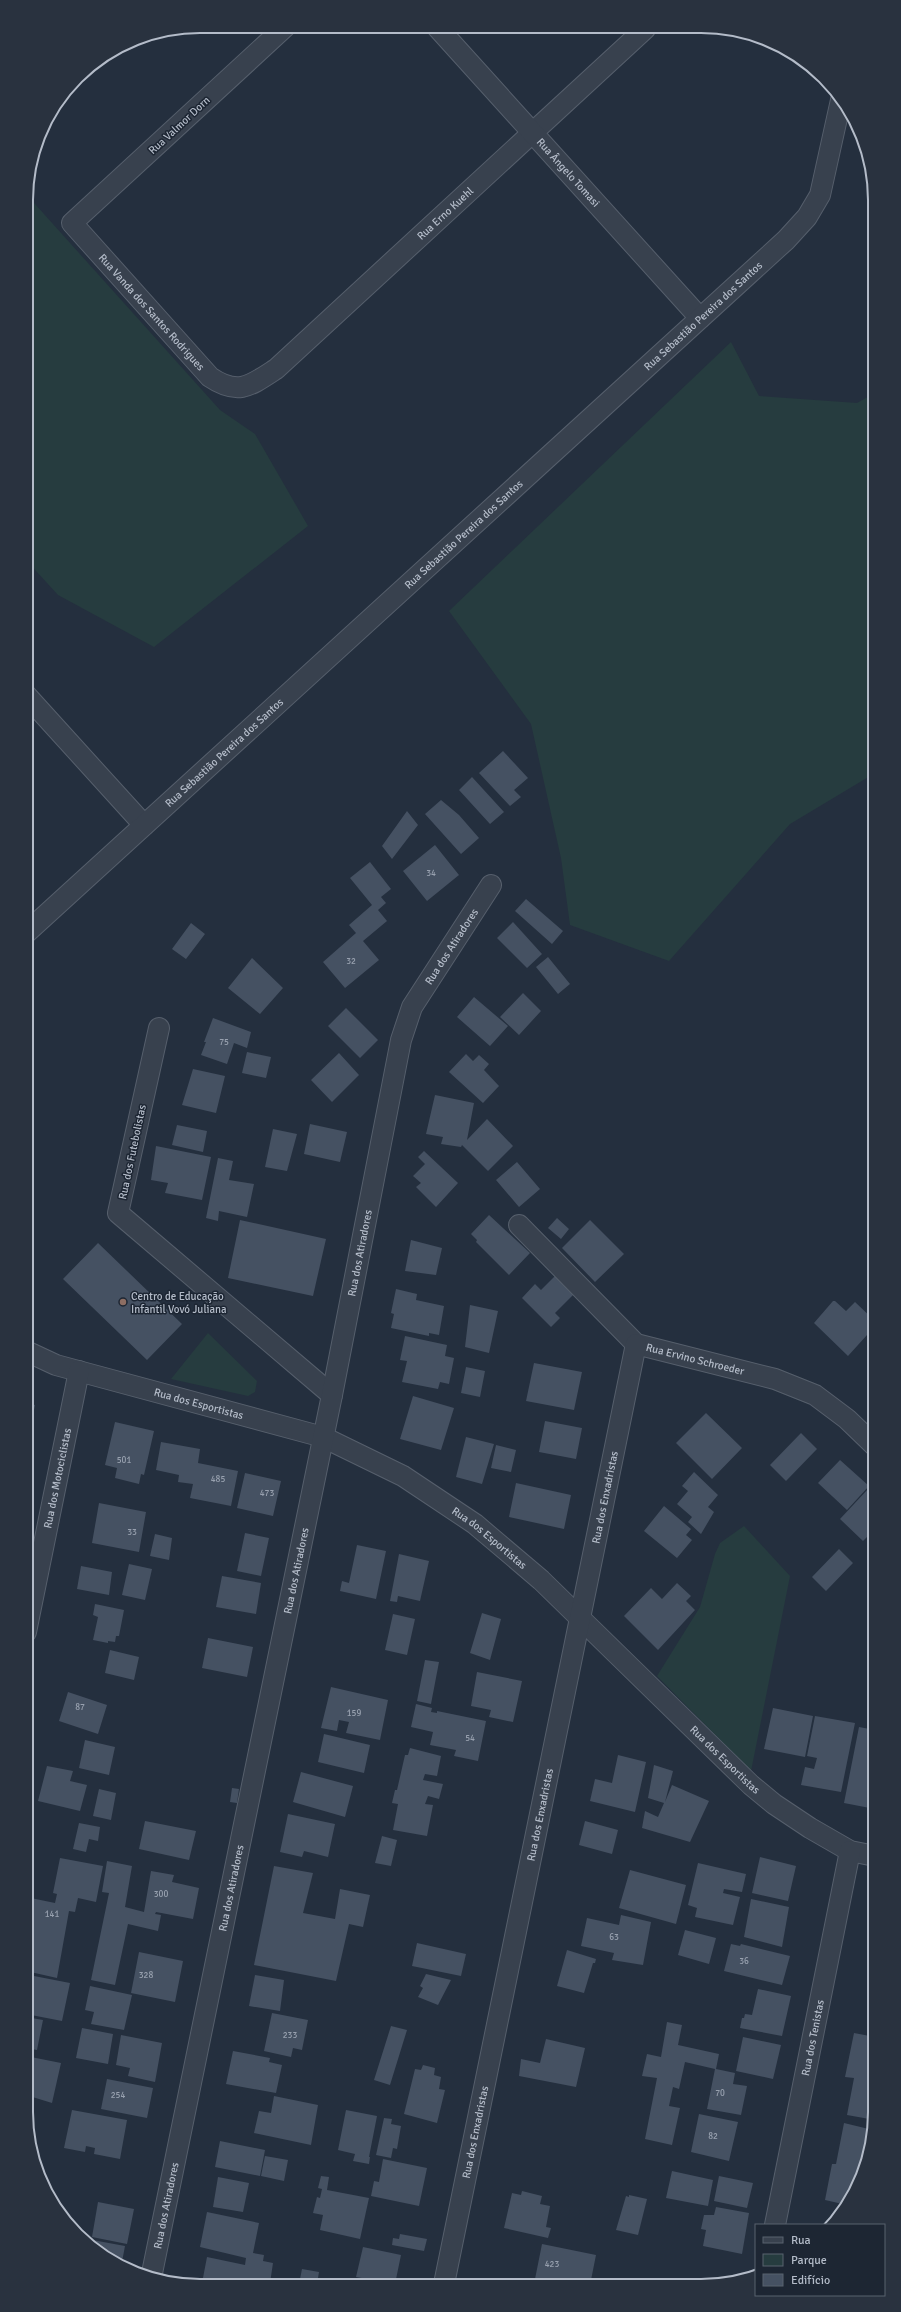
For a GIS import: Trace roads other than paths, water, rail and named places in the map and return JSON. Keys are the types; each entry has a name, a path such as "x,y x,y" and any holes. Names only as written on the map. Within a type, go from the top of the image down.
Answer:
{"street":[{"name":"Rua Valmor Dorn","path":"72,223 277,33"},
{"name":"Rua Ângelo Tomasi","path":"442,33 700,318"},
{"name":"Rua Erno Kuehl","path":"239,388 257,381 276,368 641,33"},
{"name":"Rua Sebastião Pereira dos Santos","path":"33,927 786,240 807,217 820,196 840,106"},
{"name":"Rua Vanda dos Santos Rodrigues","path":"72,223 210,377 224,386 239,388"},
{"path":"33,703 144,825"},
{"name":"Rua dos Atiradores","path":"152,2272 332,1395 401,1040 412,1007 491,885"},
{"name":"Rua dos Futebolistas","path":"159,1028 118,1213 332,1395"},
{"name":"Rua Ervino Schroeder","path":"519,1224 636,1344 775,1379 816,1395 847,1419 868,1439"},
{"name":"Rua dos Enxadristas","path":"445,2279 636,1344"},
{"name":"Rua dos Esportistas","path":"33,1354 56,1365 323,1437 403,1476 446,1503 475,1524 580,1617 751,1785 774,1804 810,1828 850,1851 868,1855"},
{"name":"Rua dos Motociclistas","path":"33,1598 79,1371"},
{"name":"Rua dos Tenistas","path":"775,2224 850,1851"}],"place":[{"name":"Centro de Educação Infantil Vovó Juliana","path":"123,1302"}]}
